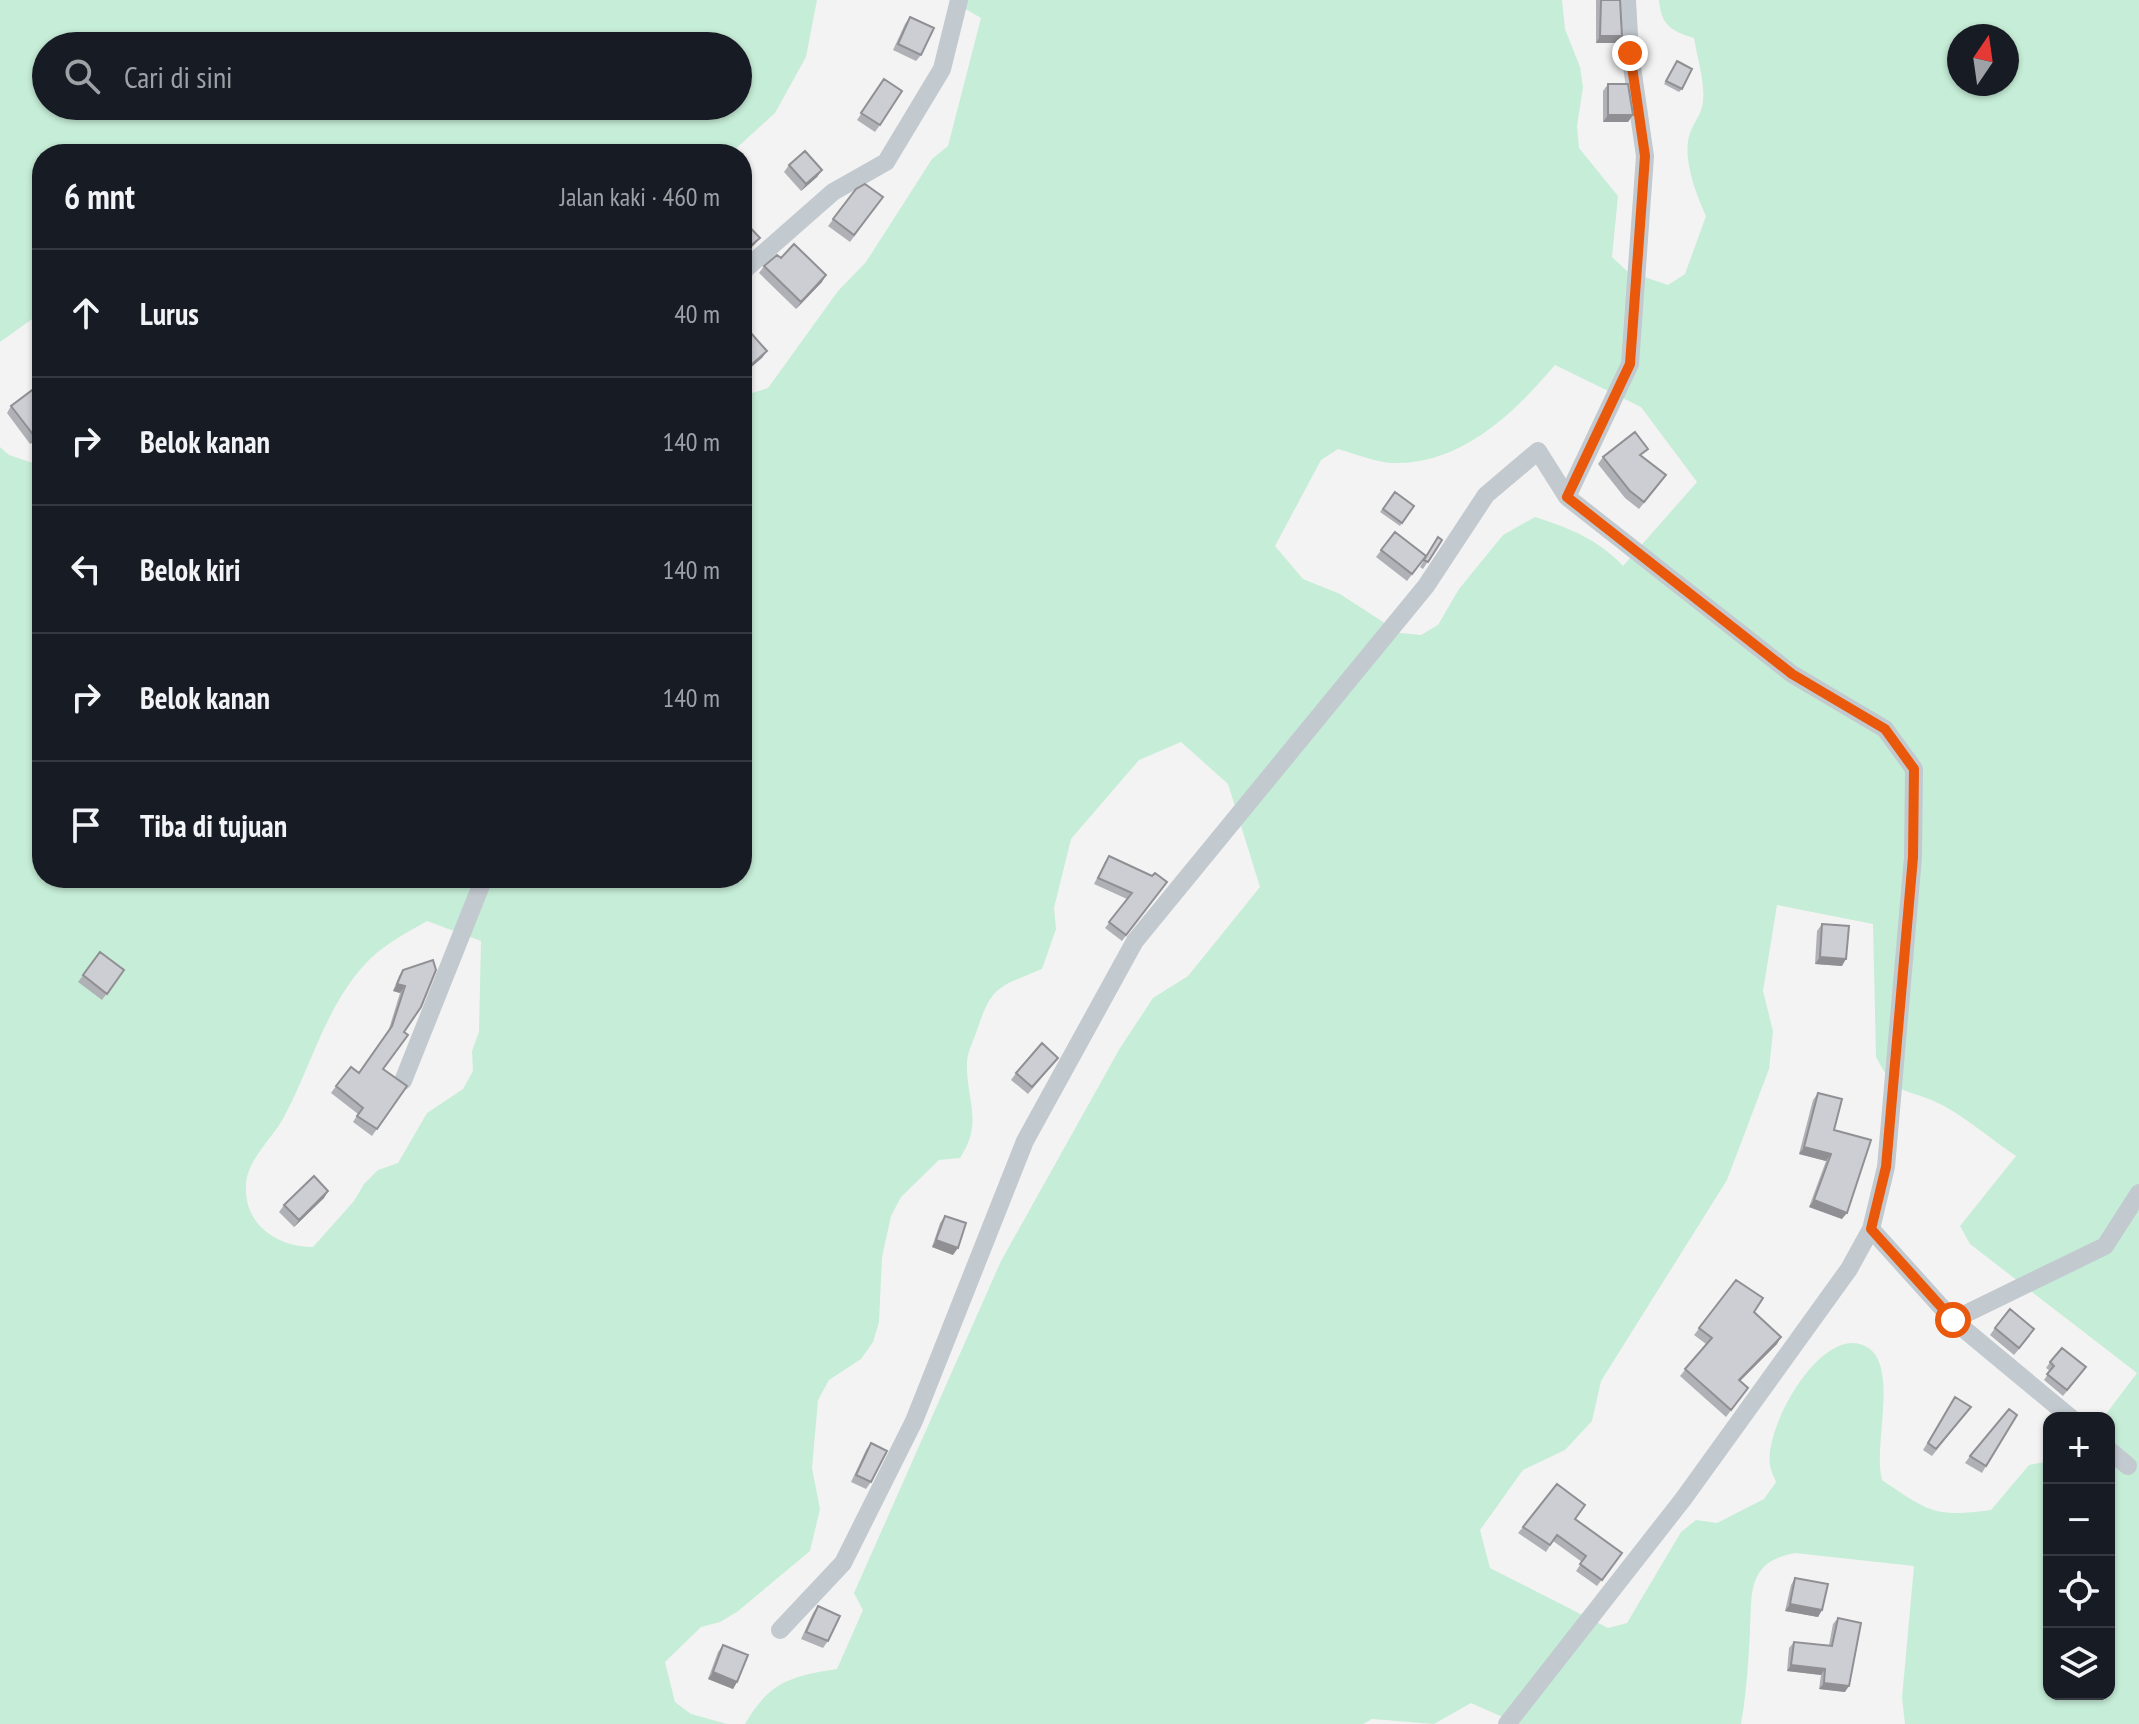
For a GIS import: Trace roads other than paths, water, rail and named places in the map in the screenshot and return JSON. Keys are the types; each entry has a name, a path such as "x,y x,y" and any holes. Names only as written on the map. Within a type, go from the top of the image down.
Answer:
{"street":[{"path":"752,263 833,192 886,162 942,69 959,0"},
{"path":"1567,497 1630,364 1645,156 1630,53 1627,0"},
{"path":"780,1630 843,1563 914,1421 1025,1141 1135,941 1426,586 1486,495 1538,451 1567,497 1792,674 1885,729 1914,769 1913,857 1886,1167 1871,1229 1849,1269 1684,1498 1507,1724"},
{"path":"403,1081 480,888"},
{"path":"1953,1320 2105,1246 2139,1193"},
{"path":"1871,1229 1953,1320 2064,1412"},
{"path":"2115,1455 2128,1466"}]}
